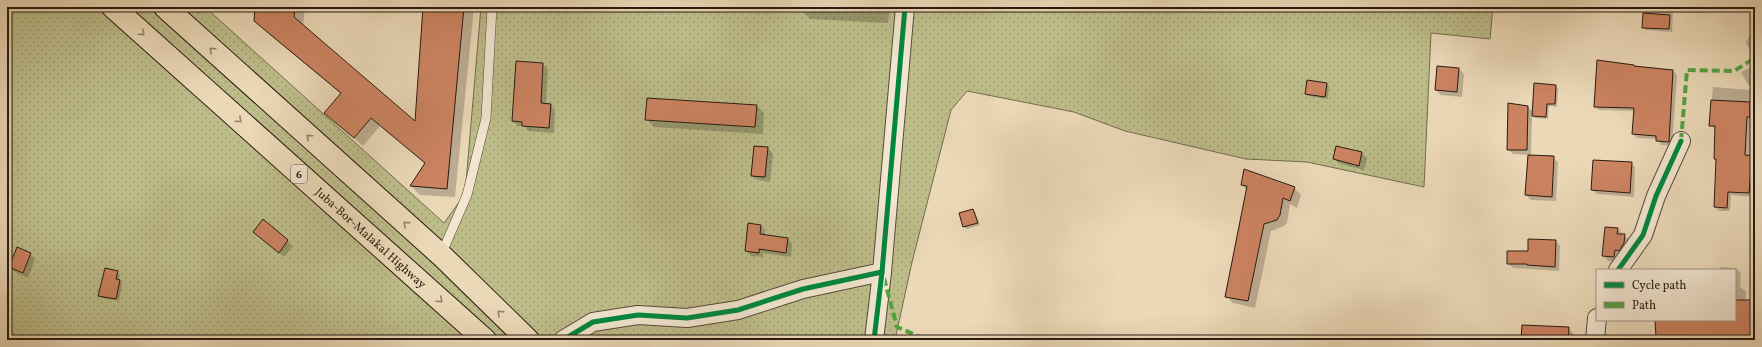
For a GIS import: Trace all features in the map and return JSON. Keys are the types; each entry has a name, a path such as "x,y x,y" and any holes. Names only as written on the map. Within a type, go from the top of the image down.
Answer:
{"highway":[{"name":"Juba-Bor-Malakal Highway","path":"113,7 485,340"},
{"path":"165,7 441,255 528,340"}],"street":[{"path":"874,340 882,272 905,7"},
{"path":"1619,269 1643,235 1656,196 1681,141"},
{"path":"563,340 593,322 638,315 687,318 738,310 803,289 882,272"},
{"path":"1595,340 1597,321"}],"lane":[{"path":"441,255 467,195 486,118 492,7"}],"green space":[{"path":"7,7 205,7 444,223 465,194 481,7 1493,7 1490,39 1431,33 1424,187 1307,162 1246,159 1125,131 1074,112 967,91 951,110 912,262 895,340 7,340"}],"building":[{"path":"255,7 295,7 294,17 415,121 423,7 464,7 447,189 410,186 425,163 371,118 354,138 324,113 341,93 254,21"},
{"path":"1643,13 1670,15 1669,29 1642,28"},
{"path":"1597,60 1673,70 1669,142 1656,141 1656,136 1632,134 1634,108 1594,107"},
{"path":"516,61 543,63 541,103 551,104 549,128 522,126 522,122 512,121"},
{"path":"1437,66 1459,68 1457,92 1435,90"},
{"path":"1307,80 1327,83 1325,97 1305,94"},
{"path":"1534,83 1556,85 1555,104 1547,104 1546,117 1532,116"},
{"path":"647,98 757,105 755,127 645,120"},
{"path":"1711,100 1750,102 1750,117 1747,117 1745,155 1755,156 1755,170 1751,170 1749,193 1728,192 1727,208 1714,207 1716,159 1714,159 1715,126 1709,126"},
{"path":"1508,103 1528,106 1527,150 1507,150"},
{"path":"754,146 768,147 765,177 751,176"},
{"path":"1336,146 1362,152 1359,166 1333,159"},
{"path":"1528,155 1554,156 1552,197 1525,195"},
{"path":"1593,160 1632,162 1630,193 1591,190"},
{"path":"1244,169 1295,187 1290,201 1283,198 1280,215 1277,220 1264,224 1248,301 1225,297 1247,186 1241,185"},
{"path":"973,209 978,223 963,227 959,213"},
{"path":"263,219 288,240 279,253 253,232"},
{"path":"748,223 761,225 760,234 788,238 786,253 759,249 759,253 745,251"},
{"path":"1605,227 1618,228 1617,234 1625,234 1624,243 1619,251 1615,250 1614,257 1602,256"},
{"path":"1528,239 1556,240 1555,267 1527,264 1507,264 1507,251 1528,251"},
{"path":"17,247 31,253 23,273 9,267"},
{"path":"105,268 118,271 116,279 120,280 116,299 98,296"},
{"path":"1736,300 1751,300 1751,311 1755,311 1755,336 1745,337 1745,340 1691,340 1691,336 1656,337 1655,321 1736,321"},
{"path":"1522,325 1569,327 1568,340 1521,340"}],"marked path":[{"path":"1681,141 1687,70 1734,71 1755,58"},
{"path":"884,278 897,327 927,340"}],"cycle path":[{"path":"874,340 882,272 905,7"},
{"path":"1619,269 1643,235 1656,196 1681,141"},
{"path":"563,340 593,322 638,315 687,318 738,310 803,289 882,272"}]}
